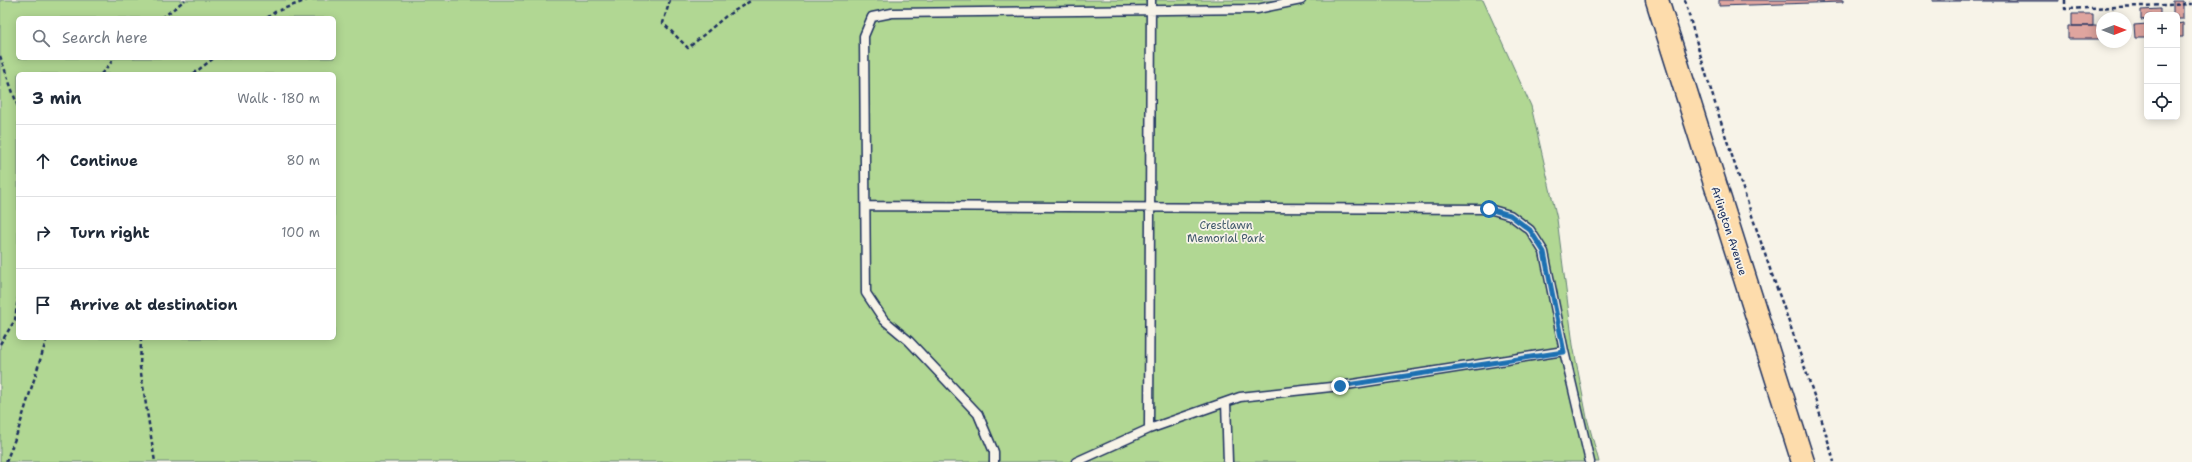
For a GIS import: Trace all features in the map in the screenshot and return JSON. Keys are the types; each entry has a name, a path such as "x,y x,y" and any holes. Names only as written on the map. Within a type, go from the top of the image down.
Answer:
{"main road":[{"name":"Arlington Avenue","path":"1657,0 1803,462"}],"lane":[{"path":"1149,430 1151,0"},
{"path":"994,462 994,452 978,414 909,341 884,320 866,292 864,36 872,17 892,13 1257,9 1301,0"},
{"path":"866,206 1150,206 1489,209 1510,215 1530,230 1544,252 1564,352 1590,462"},
{"path":"1076,462 1149,430 1240,397 1340,386 1564,352"},
{"path":"1226,402 1228,462"}],"path":[{"path":"165,16 185,0"},
{"path":"269,16 274,12 307,0"},
{"path":"670,0 663,23 688,48 726,16 752,0"},
{"path":"1684,0 1698,50 1765,253 1817,403 1834,462"},
{"path":"2065,0 2065,9 2192,4"},
{"path":"0,56 16,101"},
{"path":"103,72 113,60"},
{"path":"196,72 211,60"},
{"path":"0,344 15,320 16,313"},
{"path":"6,462 18,430 46,340"},
{"path":"141,340 140,367 155,462"}],"green space":[{"name":"Crestlawn Memorial Park","path":"0,0 1483,0 1531,106 1557,219 1573,345 1587,418 1599,462 0,462"}],"building":[{"path":"1719,0 1843,0 1843,2 1719,6"},
{"path":"2059,0 2059,1 1933,1"},
{"path":"2173,1 2183,1 2183,19 2180,19 2180,12 2173,12"},
{"path":"2160,9 2160,12 2144,12 2144,20 2141,20 2141,10"},
{"path":"2072,14 2093,14 2093,26 2072,26"},
{"path":"2183,23 2183,37 2180,37 2180,24"},
{"path":"2144,24 2144,38 2135,38 2134,25"},
{"path":"2068,26 2096,26 2096,39 2068,39"}],"route":[{"path":"1340,386 1564,352 1544,252 1530,230 1510,215 1489,209"}]}
